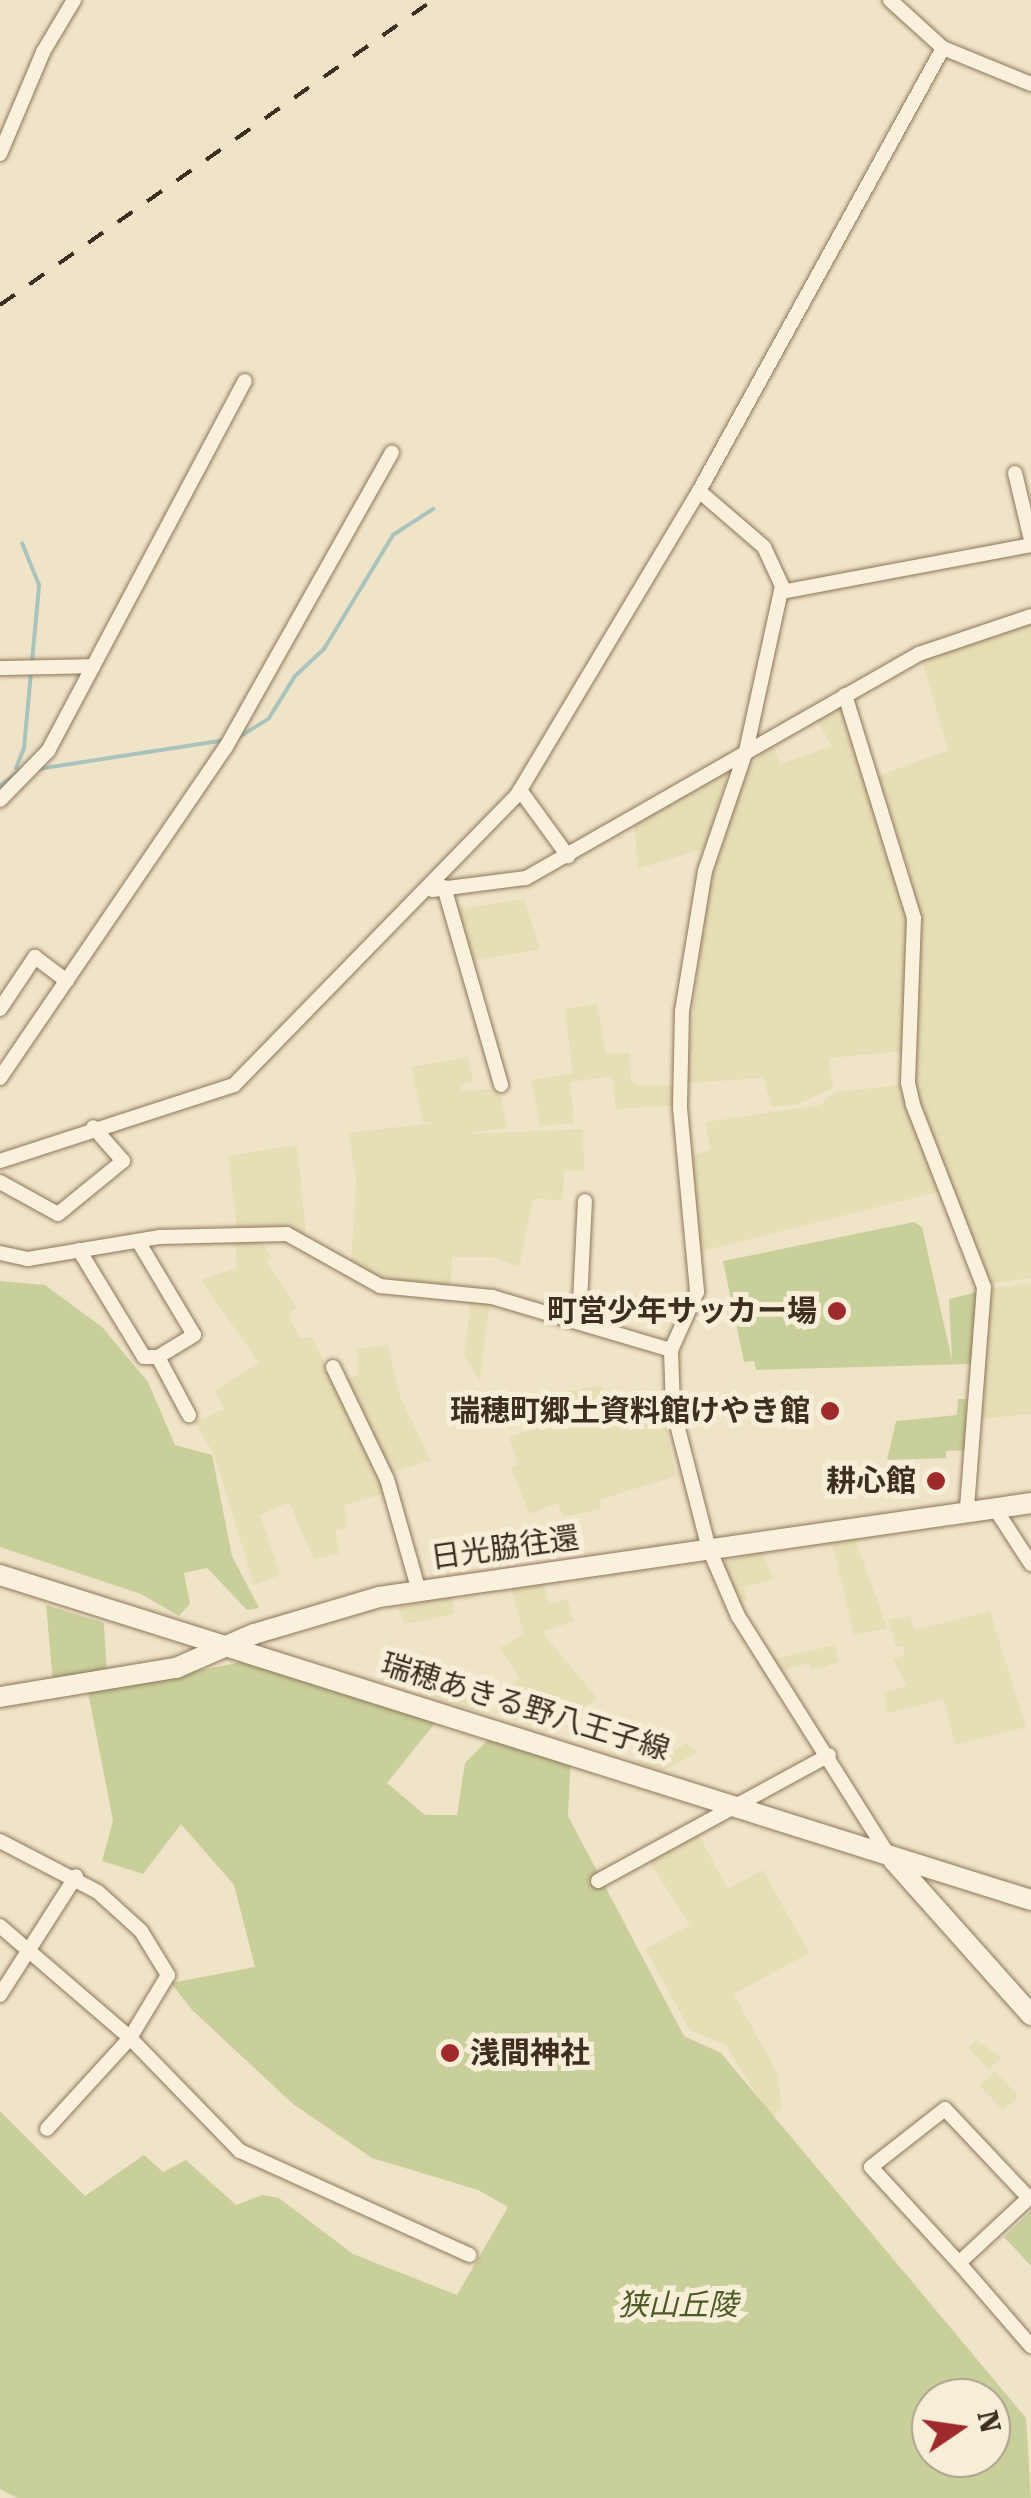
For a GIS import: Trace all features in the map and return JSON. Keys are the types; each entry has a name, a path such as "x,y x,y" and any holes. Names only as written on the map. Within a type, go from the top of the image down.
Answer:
{"street":[{"path":"0,154 43,52 74,0"},
{"path":"890,0 943,48 1031,84"},
{"path":"0,1161 92,1127 234,1085 438,889 520,790 699,490 943,48"},
{"path":"0,800 35,769 245,381"},
{"path":"0,1078 229,742 392,452"},
{"path":"781,592 1031,542 1015,473"},
{"path":"699,490 776,562 781,592 746,751 705,871 682,1011 680,1108 697,1292 671,1350 673,1410 710,1549 755,1650 828,1755 891,1858 1031,2015"},
{"path":"438,889 526,878 845,694 933,648 1031,616"},
{"path":"0,668 30,671 92,666"},
{"path":"845,694 914,918 908,1083 913,1105 984,1287 967,1510"},
{"path":"520,790 568,856"},
{"path":"438,889 501,1085"},
{"path":"0,1009 35,957 67,982"},
{"path":"0,1182 58,1214 124,1161 92,1127"},
{"path":"578,1322 586,1201"},
{"path":"0,1254 28,1259 138,1240 287,1234 380,1286 492,1297 671,1350"},
{"path":"79,1250 144,1358 158,1356 194,1335 138,1240"},
{"path":"158,1356 190,1414"},
{"path":"333,1367 387,1479 418,1591"},
{"name":"日光脇往還","path":"0,1697 176,1668 332,1609 418,1591 1031,1503"},
{"path":"994,1507 1031,1564"},
{"name":"瑞穂あきる野八王子線","path":"0,1574 1031,1900"},
{"path":"598,1881 828,1755"},
{"path":"0,1842 76,1876 140,1930 168,1975 130,2038 47,2129"},
{"path":"0,1994 76,1876"},
{"path":"0,1926 130,2038 240,2150 469,2255"},
{"path":"959,2263 1030,2197 945,2109 871,2167 1031,2346"}],"shaded area":[{"path":"1031,623 1031,1278 988,1284 913,1083 920,933 910,873 878,776 948,750 922,660"},
{"path":"840,706 909,919 904,1051 829,1058 833,1088 798,1104 772,1107 763,1078 686,1083 704,901 746,771 773,742 780,764 832,746 817,720"},
{"path":"729,768 705,848 638,869 634,825"},
{"path":"524,899 540,949 473,961 457,909"},
{"path":"597,1004 606,1054 630,1053 631,1081 640,1086 673,1085 673,1105 616,1109 612,1076 570,1082 574,1123 540,1126 531,1080 573,1073 565,1009"},
{"path":"468,1057 473,1081 460,1084 462,1091 500,1088 507,1128 466,1134 583,1129 584,1171 564,1171 563,1200 533,1199 519,1267 492,1257 452,1257 451,1287 386,1283 351,1264 356,1181 349,1133 433,1123 423,1122 411,1067"},
{"path":"902,1085 941,1191 699,1252 691,1156 710,1150 706,1122 820,1105 835,1092"},
{"path":"297,1145 306,1235 237,1230 228,1156"},
{"path":"235,1242 262,1242 273,1258 266,1261 297,1308 288,1314 300,1339 312,1337 389,1492 344,1505 348,1527 335,1530 340,1553 314,1560 289,1502 260,1515 280,1575 254,1585 214,1454 194,1422 224,1409 215,1391 259,1363 201,1280 237,1268"},
{"path":"1031,1283 1031,1414 979,1419 988,1289"},
{"path":"471,1301 490,1304 480,1381 464,1356"},
{"path":"388,1345 400,1397 431,1460 390,1473 345,1381 359,1374 356,1349"},
{"path":"602,1385 605,1426 665,1422 676,1476 599,1500 601,1509 563,1517 558,1503 529,1514 511,1468 518,1465 509,1437 546,1425 538,1397"},
{"path":"854,1535 887,1628 854,1635 831,1540"},
{"path":"762,1551 774,1579 744,1587 747,1601 740,1603 723,1562"},
{"path":"542,1580 549,1604 567,1599 574,1621 542,1632 598,1699 542,1731 494,1712 518,1696 511,1685 520,1678 500,1648 524,1634 510,1585"},
{"path":"451,1594 454,1614 405,1624 398,1608"},
{"path":"990,1611 1026,1727 955,1745 944,1699 888,1713 883,1693 907,1686 893,1659 905,1655 903,1646 896,1647 888,1620 910,1616 915,1630"},
{"path":"835,1645 839,1662 812,1670 809,1663 778,1672 771,1660"},
{"path":"422,1655 485,1714 381,1680"},
{"path":"686,1743 698,1752 663,1771 635,1762 657,1747 671,1752"},
{"path":"698,1834 728,1889 763,1870 809,1953 734,1994 778,2075 782,2109 771,2117 726,2045 690,2030 645,1949 690,1925 649,1861"},
{"path":"976,2040 1001,2057 989,2070 968,2048"},
{"path":"995,2071 1018,2096 1003,2110 980,2085"}],"green space":[{"name":"町営少年サッカー場","path":"914,1222 922,1227 952,1360 949,1299 977,1292 971,1364 756,1370 754,1361 744,1362 723,1261"},
{"path":"0,1281 45,1285 102,1327 148,1382 175,1445 212,1455 232,1556 259,1608 247,1610 207,1568 184,1573 190,1604 179,1616 141,1594 0,1547"},
{"path":"958,1399 966,1399 965,1450 946,1451 946,1458 887,1460 896,1421 957,1415"},
{"path":"46,1605 104,1623 107,1677 53,1683"},
{"name":"狭山丘陵","path":"242,1662 440,1717 387,1783 425,1815 457,1815 465,1763 496,1732 571,1756 568,1816 684,2036 721,2053 993,2378 911,2378 911,2478 1011,2478 1011,2400 1026,2418 1031,2498 17,2498 0,2489 0,2111 85,2196 144,2155 163,2172 186,2160 236,2205 262,2195 279,2198 353,2254 457,2295 508,2207 478,2190 372,2158 293,2104 192,2010 171,1983 255,1967 234,1885 181,1824 143,1874 102,1861 113,1821 88,1692"},
{"path":"1031,2211 1031,2266 1004,2237"}],"waterway":[{"path":"236,739 269,718 295,676 324,649 393,535 433,509"},
{"path":"16,768 24,748 39,585 22,543"},
{"path":"38,769 226,740"},
{"path":"0,786 24,767"}],"railway":[{"path":"0,305 433,0"}],"place":[{"name":"町営少年サッカー場","path":"837,1311"},
{"name":"瑞穂町郷土資料館けやき館","path":"830,1411"},
{"name":"耕心館","path":"936,1481"},
{"name":"浅間神社","path":"450,2053"}]}
